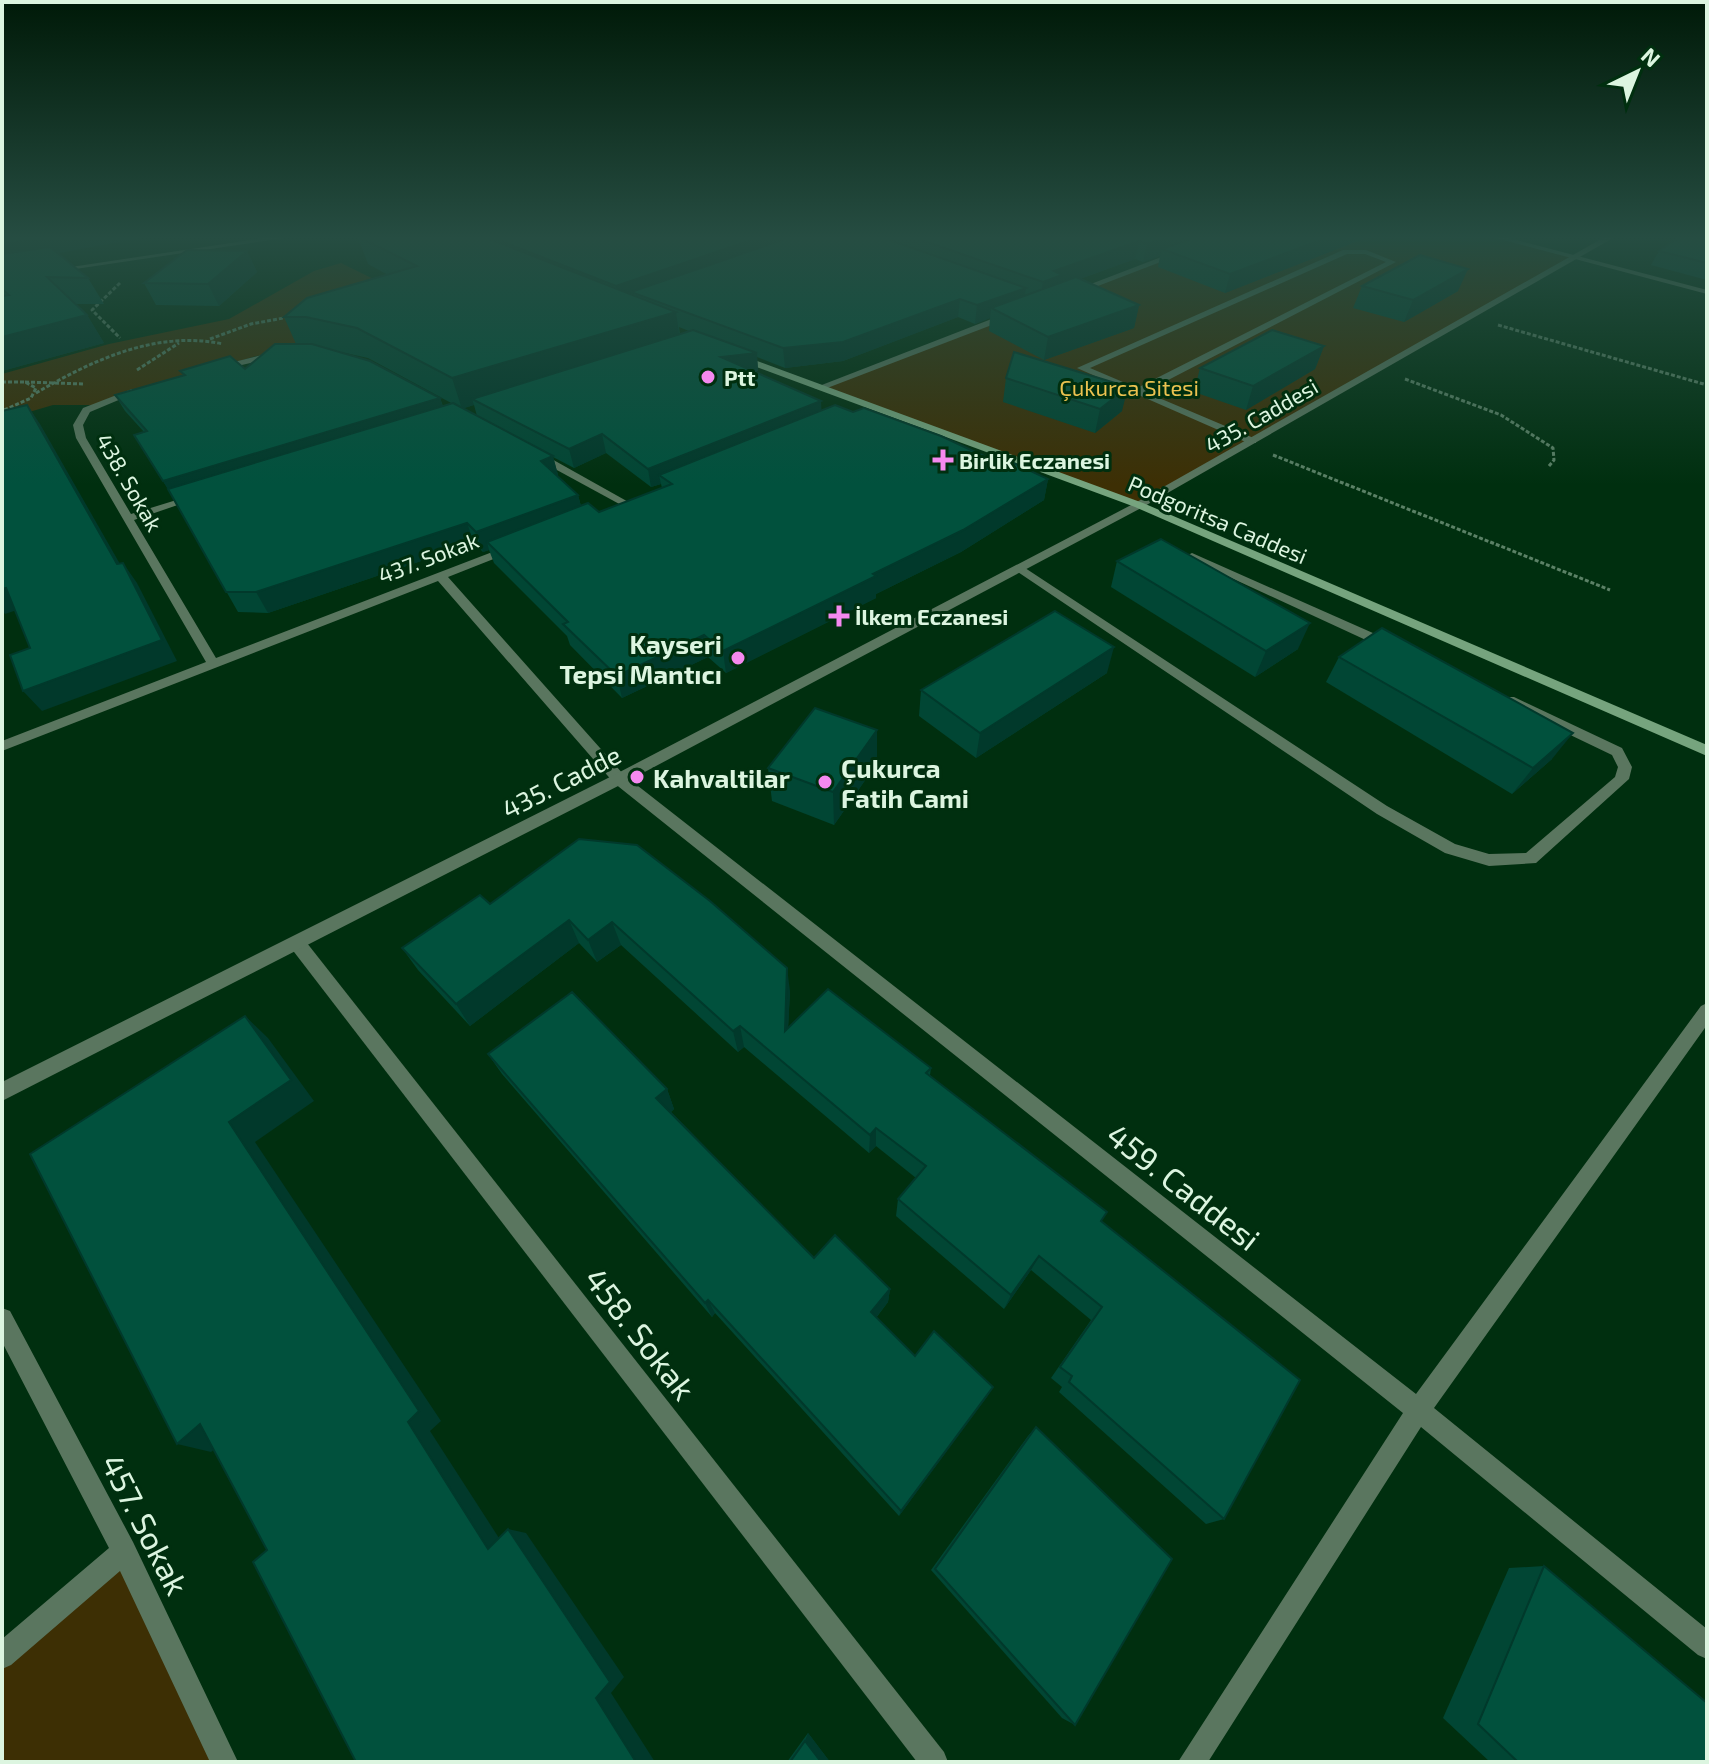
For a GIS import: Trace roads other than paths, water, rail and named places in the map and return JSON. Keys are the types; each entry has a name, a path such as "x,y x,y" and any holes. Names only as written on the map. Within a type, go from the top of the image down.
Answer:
{"main road":[{"name":"Podgoritsa Caddesi","path":"725,352 1139,505 1707,751"}],"street":[{"path":"819,388 998,320"},
{"path":"1191,320 1082,368 1249,443"},
{"path":"1137,392 1278,320"},
{"name":"435. Caddesi","path":"1139,505 1464,320"},
{"path":"201,372 256,356 299,353"},
{"name":"438. Sokak","path":"147,388 94,405 80,417 81,438 214,665"},
{"path":"854,412 869,406"},
{"path":"531,452 627,504"},
{"path":"128,518 204,494"},
{"path":"613,509 641,498"},
{"name":"435. Cadde","path":"2,1092 619,779 1139,505"},
{"name":"437. Sokak","path":"2,746 526,543"},
{"path":"1192,556 1404,652"},
{"path":"1019,568 1382,810 1450,849 1489,860 1530,859 1622,779 1625,767 1617,752 1489,691"},
{"name":"459. Caddesi","path":"440,576 619,779 1418,1410 1707,1646"},
{"name":"458. Sokak","path":"297,943 934,1762"},
{"path":"1192,1762 1418,1410 1707,1011"},
{"name":"457. Sokak","path":"2,1319 124,1551 224,1762"},
{"path":"2,1656 124,1551"}],"place":[{"name":"Ptt","path":"708,377"},
{"name":"Birlik Eczanesi","path":"943,460"},
{"name":"İlkem Eczanesi","path":"839,616"},
{"name":"Kayseri Tepsi Mantıcı","path":"738,658"},
{"name":"Kahvaltilar","path":"637,777"},
{"name":"Çukurca Fatih Cami","path":"825,782"}],"park label":[{"name":"Çukurca Sitesi","path":"1129,387"}]}
